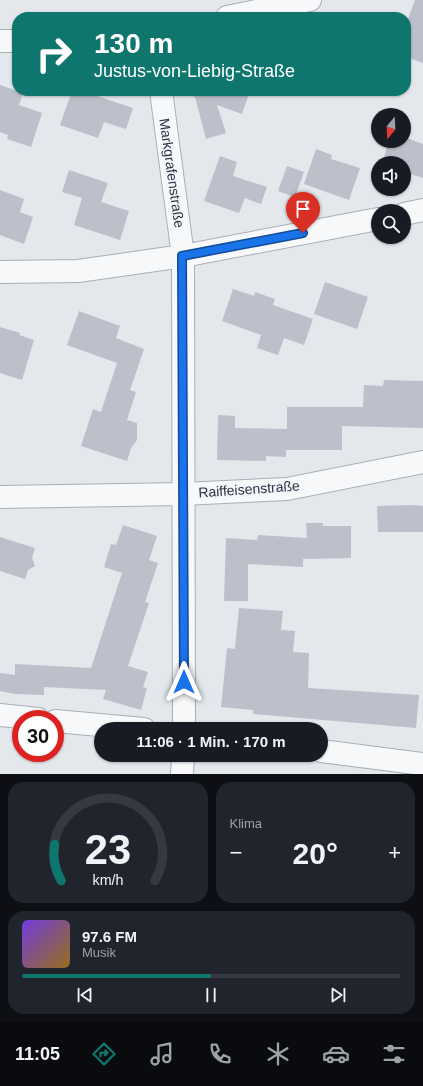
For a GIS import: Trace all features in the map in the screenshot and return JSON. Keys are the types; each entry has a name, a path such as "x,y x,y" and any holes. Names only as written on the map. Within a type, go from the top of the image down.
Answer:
{"street":[{"path":"251,12 310,0"},
{"path":"0,41 12,41"},
{"name":"Markgrafenstraße","path":"162,96 182,256 184,722"},
{"path":"411,213 423,210"},
{"path":"0,272 78,271 182,256 371,220"},
{"name":"Raiffeisenstraße","path":"0,497 183,494 287,489 423,462"},
{"path":"0,715 12,716"},
{"path":"64,722 94,725"},
{"path":"328,752 423,764"},
{"path":"182,774 183,762"}],"building":[{"path":"415,0 423,0 423,63 411,59 411,12"},
{"path":"0,85 12,89 12,96 22,96 19,105 42,113 31,147 7,139 8,135 0,132"},
{"path":"70,96 97,96 133,108 126,129 104,122 98,138 60,125"},
{"path":"192,96 248,96 242,114 217,105 226,133 206,139 195,97"},
{"path":"411,140 423,144 423,178 411,174 411,156 384,156 387,148 411,148"},
{"path":"316,149 332,155 331,159 360,168 349,200 304,184"},
{"path":"220,156 237,162 233,176 267,187 261,204 245,198 239,213 204,201"},
{"path":"287,166 304,172 295,197 278,191"},
{"path":"69,170 108,183 101,202 129,211 120,240 74,225 82,198 62,192"},
{"path":"0,190 24,199 20,212 33,217 24,244 0,235"},
{"path":"325,282 368,297 357,329 314,314"},
{"path":"233,289 254,296 255,292 275,299 273,305 313,319 304,345 284,338 278,355 257,348 261,335 222,321"},
{"path":"79,311 120,326 116,338 144,349 130,390 136,392 127,420 137,423 137,440 131,448 127,461 81,446 93,409 101,412 117,363 67,345"},
{"path":"0,327 20,333 19,335 34,340 22,380 0,373"},
{"path":"384,380 423,381 423,428 342,426 342,450 286,450 286,457 266,456 266,461 217,460 218,415 235,416 235,428 287,429 287,407 363,407 364,385 383,386"},
{"path":"377,506 423,506 423,532 378,532"},
{"path":"306,523 323,523 323,526 351,526 351,558 303,559 303,567 248,564 248,601 224,601 226,538 257,540 258,535 307,538"},
{"path":"123,525 157,536 149,560 158,563 145,602 149,603 128,666 148,672 143,687 147,688 141,710 103,699 106,690 44,687 44,695 15,694 0,691 0,673 15,675 15,664 91,668 122,573 104,567 111,544 116,545"},
{"path":"0,537 35,548 32,558 35,566 28,570 25,579 0,571"},
{"path":"239,608 283,611 281,630 295,631 293,652 309,653 308,688 419,695 416,728 253,714 253,710 221,707 227,648 235,649"}],"route":[{"path":"184,682 182,256 303,233"}]}
